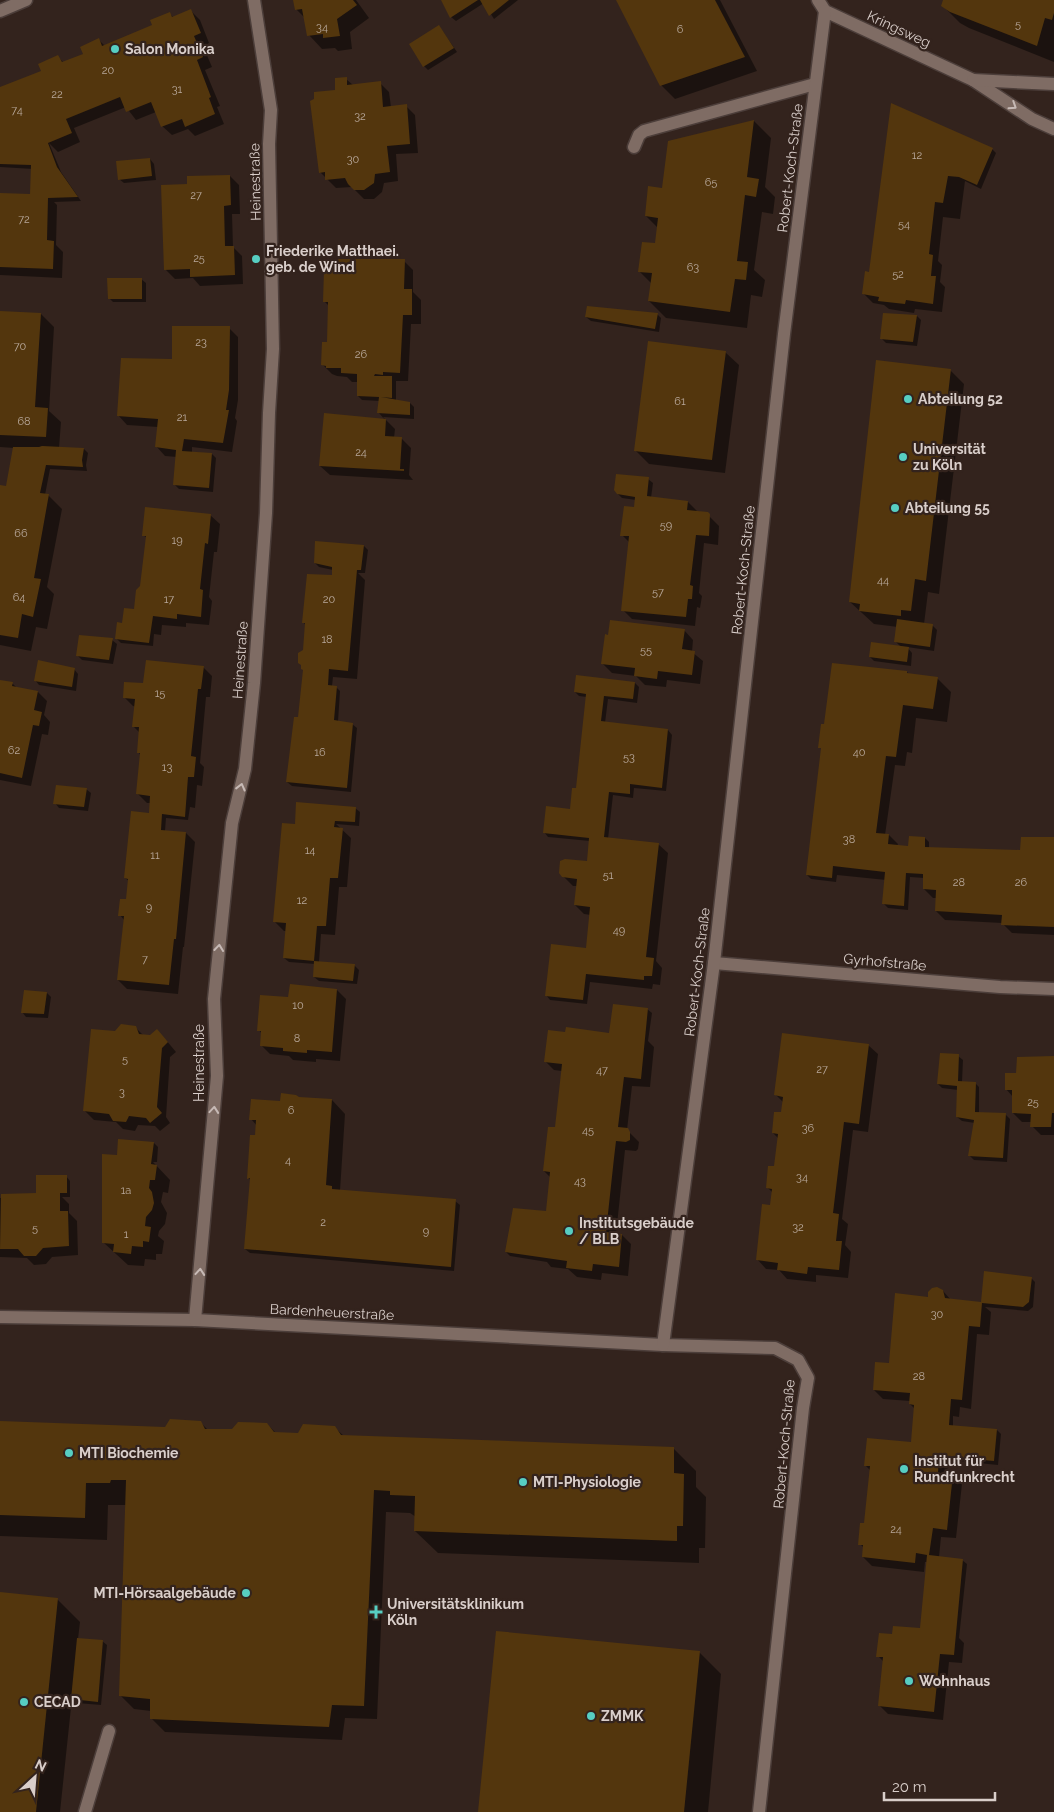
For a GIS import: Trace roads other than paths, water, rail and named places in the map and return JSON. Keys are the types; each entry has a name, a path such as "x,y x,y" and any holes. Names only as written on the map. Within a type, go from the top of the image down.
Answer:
{"street":[{"path":"0,11 26,0"},
{"name":"Heinestraße","path":"195,1320 217,1076 214,999 232,823 246,769 266,514 273,349 269,144 271,110 254,0"},
{"path":"818,0 825,12"},
{"name":"Kringsweg","path":"825,12 973,80 1032,118 1054,129"},
{"name":"Robert-Koch-Straße","path":"759,1812 803,1408 808,1378 798,1360 775,1348 663,1345 714,963 784,334 825,12"},
{"name":"Kringsweg","path":"973,80 1054,84"},
{"path":"634,147 639,135 644,131 816,84"},
{"name":"Gyrhofstraße","path":"714,963 1000,987 1054,988"},
{"name":"Bardenheuerstraße","path":"0,1317 195,1320 663,1345"},
{"path":"86,1812 109,1731"}],"place":[{"name":"Salon Monika","path":"115,49"},
{"name":"Friederike Matthaei. geb. de Wind","path":"256,259"},
{"name":"Abteilung 52","path":"908,399"},
{"name":"Universität zu Köln","path":"903,457"},
{"name":"Abteilung 55","path":"895,508"},
{"name":"Institutsgebäude / BLB","path":"569,1231"},
{"name":"MTI Biochemie","path":"69,1453"},
{"name":"Institut für Rundfunkrecht","path":"904,1469"},
{"name":"MTI-Physiologie","path":"523,1482"},
{"name":"MTI-Hörsaalgebäude","path":"246,1593"},
{"name":"Universitätsklinikum Köln","path":"376,1612"},
{"name":"Wohnhaus","path":"909,1681"},
{"name":"CECAD","path":"24,1702"},
{"name":"ZMMK","path":"591,1716"}]}
